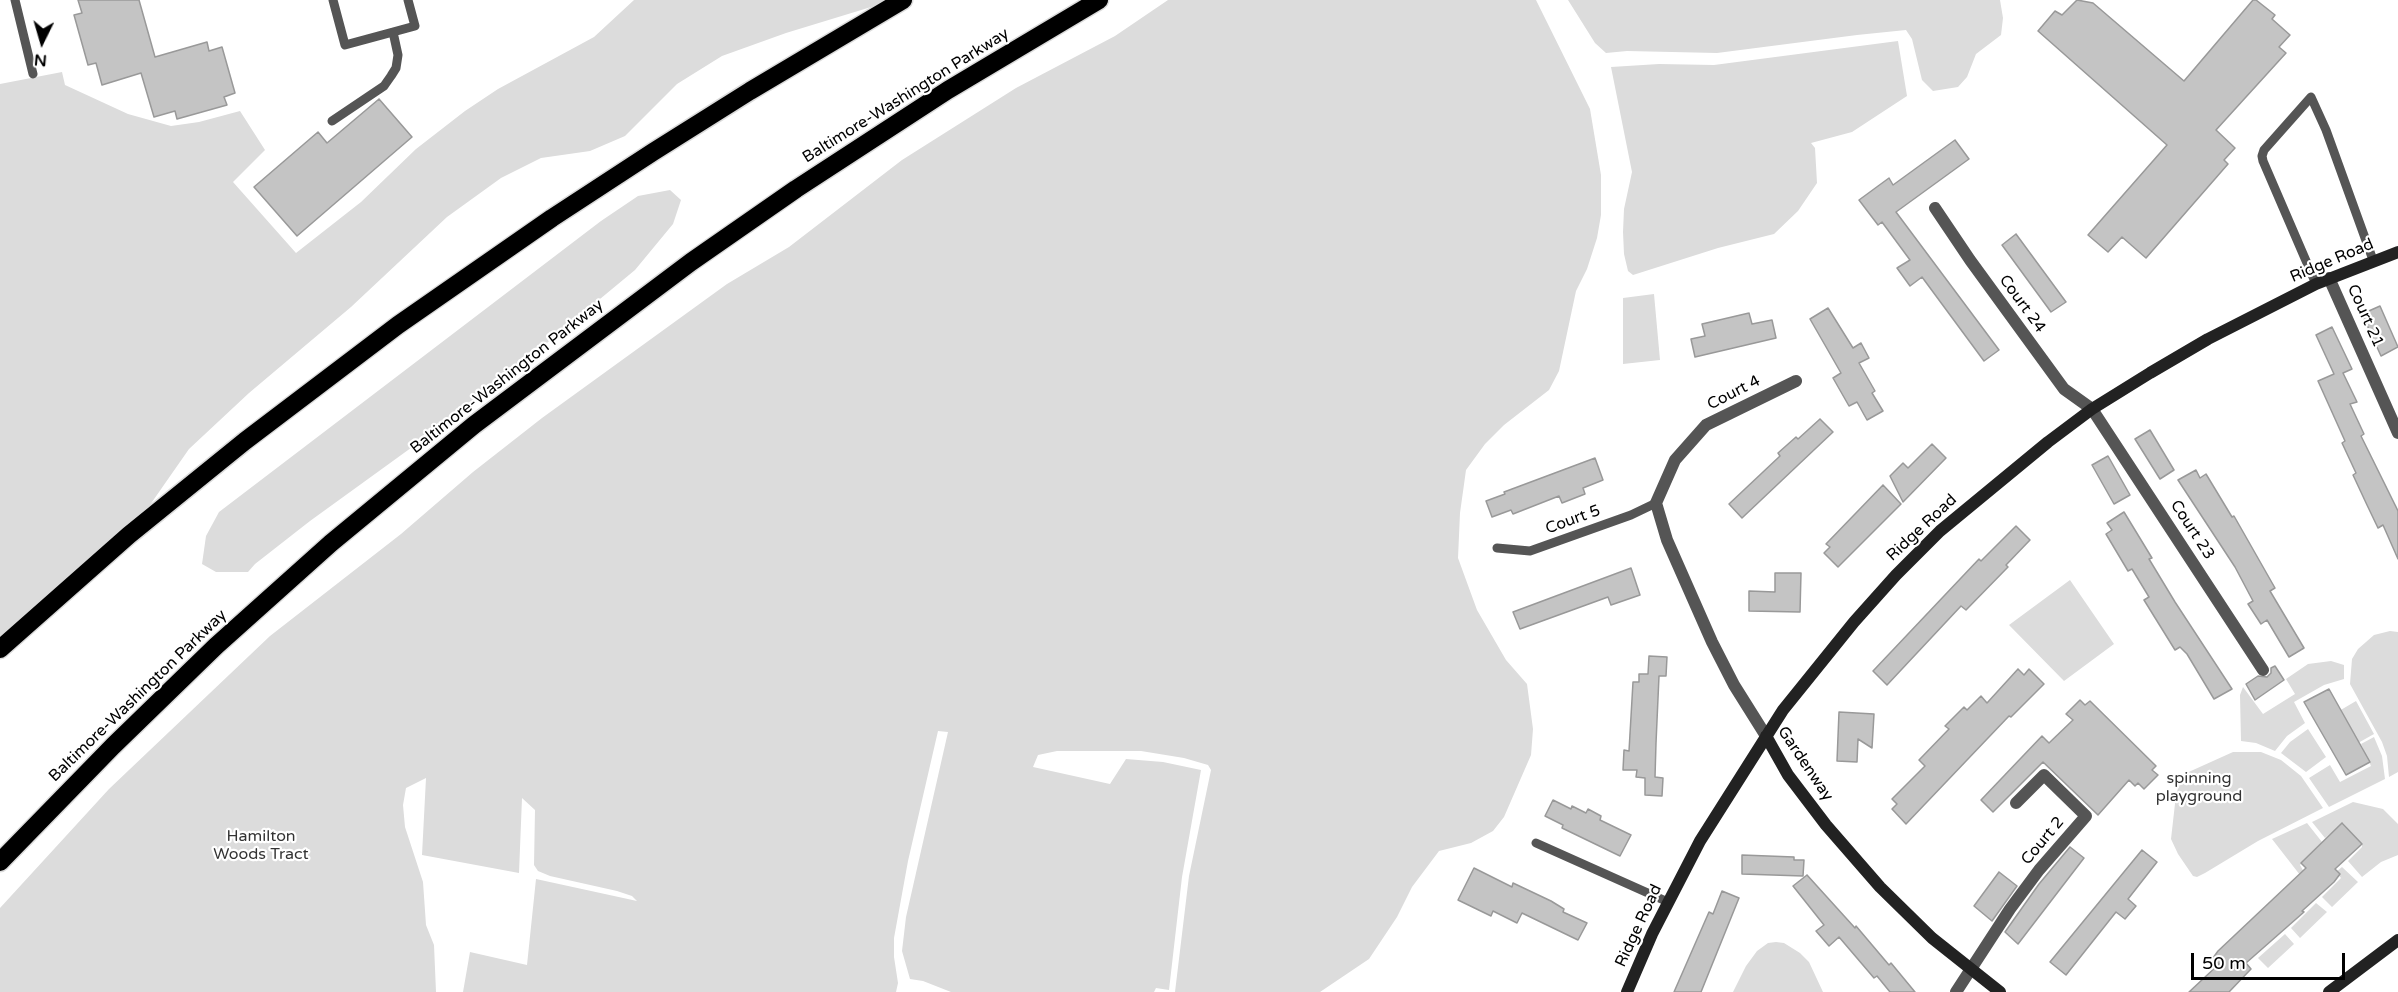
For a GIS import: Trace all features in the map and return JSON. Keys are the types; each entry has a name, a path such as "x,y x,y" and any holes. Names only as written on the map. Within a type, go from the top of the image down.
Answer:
{"highway":[{"path":"0,649 129,535 245,441 398,326 552,218 653,152 903,0"},
{"name":"Baltimore-Washington Parkway","path":"0,862 113,746 216,646 331,543 474,425 606,324 777,202 948,90 1099,0"}],"street":[{"name":"Court 24","path":"1935,208 2064,389 2092,409"},
{"name":"Ridge Road","path":"1627,992 1668,902 1700,841 1783,710 1854,622 1940,531 2005,476 2092,409 2208,339 2316,284 2398,252"},
{"name":"Court 21","path":"2330,278 2398,433"},
{"name":"Court 4","path":"1656,503 1675,460 1706,425 1796,381"},
{"name":"Court 23","path":"2092,409 2264,670"},
{"name":"Gardenway","path":"1656,503 1667,540 1712,642 1734,685 1788,775 1859,864 1932,938 2000,992"},
{"name":"Court 2","path":"1970,969 2027,886 2086,816 2043,775 2016,802"},
{"path":"2329,992 2398,939"},
{"path":"1956,992 1970,969"}],"lane":[{"path":"15,0 33,74"},
{"path":"333,0 345,45 415,26 408,0"},
{"path":"332,121 384,86 391,76 396,68 398,55 393,32"},
{"path":"2316,284 2262,156 2264,150 2312,97 2373,260"},
{"name":"Court 5","path":"1497,548 1530,551 1656,503"},
{"path":"1536,843 1668,902"}],"green space":[{"path":"634,0 894,0 786,33 722,56 677,84 625,136 590,151 541,158 501,178 447,217 351,307 249,393 189,449 129,535 0,649 0,84 62,72 65,85 128,114 171,126 199,122 240,111 265,150 233,182 296,253 361,202 416,149 465,111 498,89 594,37"},
{"name":"Hamilton Woods Tract","path":"1168,0 1536,0 1590,109 1601,175 1601,215 1597,238 1587,269 1576,291 1559,371 1549,390 1504,425 1485,444 1466,470 1460,513 1458,558 1477,610 1506,660 1527,684 1533,729 1531,755 1504,817 1493,831 1471,843 1439,851 1412,887 1397,917 1369,959 1320,992 1175,992 1189,876 1211,770 1208,765 1184,758 1141,751 1057,751 1038,755 1033,767 1110,784 1126,759 1163,762 1201,770 1182,877 1169,990 1156,988 1154,992 951,992 923,981 910,979 902,951 906,917 948,732 938,731 908,861 894,938 898,983 896,992 463,992 470,952 527,965 536,879 637,901 632,896 617,891 550,876 538,871 534,865 535,810 522,798 519,873 422,855 426,778 406,788 403,805 405,827 423,882 426,925 434,945 436,992 0,992 0,908 109,789 270,636 401,534 473,472 542,418 727,284 789,247 902,160 1016,88 1115,36"},
{"path":"1568,0 2000,0 2003,18 2001,35 1976,54 1967,77 1958,87 1933,91 1922,80 1912,39 1906,30 1717,53 1627,51 1606,53 1595,43"},
{"path":"1898,41 1907,96 1852,132 1811,143 1815,148 1817,183 1798,211 1774,234 1718,248 1633,275 1628,271 1624,254 1623,232 1624,209 1632,172 1611,67 1659,64 1714,65"},
{"path":"670,190 681,200 673,224 635,270 536,352 415,445 310,521 248,572 216,572 202,564 206,536 219,512 601,221 638,196"},
{"path":"1654,294 1660,360 1623,364 1623,298"},
{"path":"2070,580 2114,644 2064,681 2009,625"},
{"path":"2390,631 2398,632 2398,772 2389,777 2387,756 2382,742 2350,684 2352,659 2358,649 2374,635"},
{"path":"2331,661 2344,665 2344,679 2324,685 2294,702 2305,723 2287,736 2275,751 2256,743 2241,741 2240,695 2243,687 2263,714 2295,694 2286,679 2308,664"},
{"path":"2356,701 2374,734 2358,743 2339,711"},
{"path":"2308,729 2326,757 2306,772 2281,753 2290,742"},
{"path":"2374,737 2382,756 2385,779 2329,807 2309,778 2330,765 2340,782 2371,766 2361,744"},
{"name":"spinning playground","path":"2233,752 2261,752 2281,760 2301,776 2323,808 2258,841 2205,873 2197,877 2193,876 2171,839 2176,795 2182,775"},
{"path":"2353,802 2383,809 2398,824 2398,855 2381,862 2362,877 2348,861 2362,847 2362,844 2343,823 2325,838 2312,822"},
{"path":"2307,823 2322,842 2300,865 2304,872 2300,875 2272,839"},
{"path":"2342,867 2358,882 2332,907 2322,897 2341,878 2336,872"},
{"path":"2316,903 2327,912 2300,938 2291,928"},
{"path":"2285,934 2294,944 2268,968 2258,958"},
{"path":"1768,943 1784,943 1809,962 1823,992 1733,992 1746,966 1757,951"}],"building":[{"path":"78,0 139,0 155,57 207,42 209,51 222,47 235,93 224,97 227,105 177,119 175,111 154,117 141,73 102,85 96,63 88,65 74,15 82,13"},
{"path":"2077,0 2093,3 2184,81 2253,0 2275,15 2272,19 2290,35 2279,47 2286,53 2216,130 2235,148 2224,160 2228,164 2146,258 2122,237 2108,252 2088,235 2167,145 2038,31 2055,11 2062,15"},
{"path":"379,99 412,137 297,236 254,187 318,132 327,143"},
{"path":"1955,140 1969,159 1896,212 1999,350 1984,361 1922,277 1910,286 1897,268 1910,260 1882,222 1878,225 1859,200 1889,178 1893,185"},
{"path":"2016,234 2066,302 2051,312 2002,245"},
{"path":"2380,306 2398,347 2381,356 2362,314"},
{"path":"1828,308 1853,348 1861,343 1869,358 1859,363 1883,411 1867,420 1857,402 1849,406 1833,378 1841,373 1810,319"},
{"path":"1749,313 1752,324 1772,320 1776,338 1695,357 1691,339 1705,336 1702,324"},
{"path":"2332,327 2352,369 2343,373 2357,402 2350,404 2364,434 2361,436 2398,511 2398,559 2383,525 2378,528 2353,475 2356,473 2342,443 2345,441 2318,381 2334,374 2316,335"},
{"path":"1820,419 1833,432 1742,518 1729,504 1780,456 1778,453"},
{"path":"2150,430 2174,470 2160,479 2135,439"},
{"path":"1932,444 1946,458 1903,502 1890,476 1903,463 1908,468"},
{"path":"2108,456 2130,495 2114,504 2092,465"},
{"path":"1595,458 1603,480 1583,488 1585,494 1562,503 1559,496 1513,514 1511,510 1492,517 1486,501"},
{"path":"2196,470 2200,478 2206,474 2232,517 2234,516 2275,588 2270,591 2304,648 2289,657 2267,620 2261,624 2248,604 2253,601 2235,567 2178,480"},
{"path":"1883,485 1901,504 1838,567 1824,553 1830,547 1826,544"},
{"path":"2124,512 2175,602 2232,689 2214,699 2187,654 2180,647 2175,650 2144,600 2149,597 2132,569 2128,571 2106,534 2112,530 2107,523"},
{"path":"2016,526 2030,540 2006,565 2008,567 1966,610 1961,606 1887,685 1873,671 1979,559 1981,561"},
{"path":"1631,568 1640,595 1611,605 1608,597 1520,629 1513,612"},
{"path":"1775,573 1801,573 1800,612 1749,611 1749,591 1775,592"},
{"path":"1649,656 1667,657 1666,676 1659,676 1656,743 1655,777 1663,778 1662,796 1645,795 1645,778 1636,777 1637,770 1623,770 1624,750 1629,751 1633,682 1639,682 1639,674 1648,674"},
{"path":"2275,666 2284,680 2255,700 2246,684 2258,676 2267,677 2271,673 2271,668"},
{"path":"2018,669 2024,675 2029,669 2044,684 2011,717 2009,716 1906,824 1892,809 1897,804 1892,799 1925,766 1919,760 1949,729 1945,726 1964,707 1967,710 1981,696 1987,703"},
{"path":"2329,689 2370,762 2346,775 2304,702"},
{"path":"2080,700 2085,705 2090,701 2156,766 2152,770 2158,775 2144,789 2138,783 2135,786 2129,780 2098,815 2043,762 1993,812 1981,800 2042,736 2049,743 2073,720 2066,714"},
{"path":"1839,712 1874,714 1872,748 1858,739 1857,762 1837,761"},
{"path":"1553,800 1586,813 1588,809 1601,816 1600,820 1631,835 1620,856 1562,828 1563,825 1545,816"},
{"path":"2342,823 2362,844 2335,869 2340,874 2334,882 2246,963 2251,969 2229,992 2189,992 2219,964 2213,958 2218,951 2306,868 2301,863"},
{"path":"2070,847 2084,858 2018,944 2005,932 2039,884"},
{"path":"2142,850 2157,862 2128,899 2136,906 2125,919 2116,912 2066,975 2050,962"},
{"path":"1742,855 1794,857 1794,860 1804,860 1803,876 1742,874"},
{"path":"1474,868 1512,887 1513,883 1551,901 1564,909 1563,912 1587,923 1578,940 1522,913 1517,923 1493,911 1491,916 1458,900"},
{"path":"1999,872 2017,886 1992,921 1974,906"},
{"path":"1807,875 1855,928 1856,926 1889,965 1891,963 1915,992 1890,992 1877,976 1874,978 1839,937 1829,946 1816,931 1824,925 1793,886"},
{"path":"1722,891 1739,898 1701,992 1674,992 1709,912 1713,914"}]}
